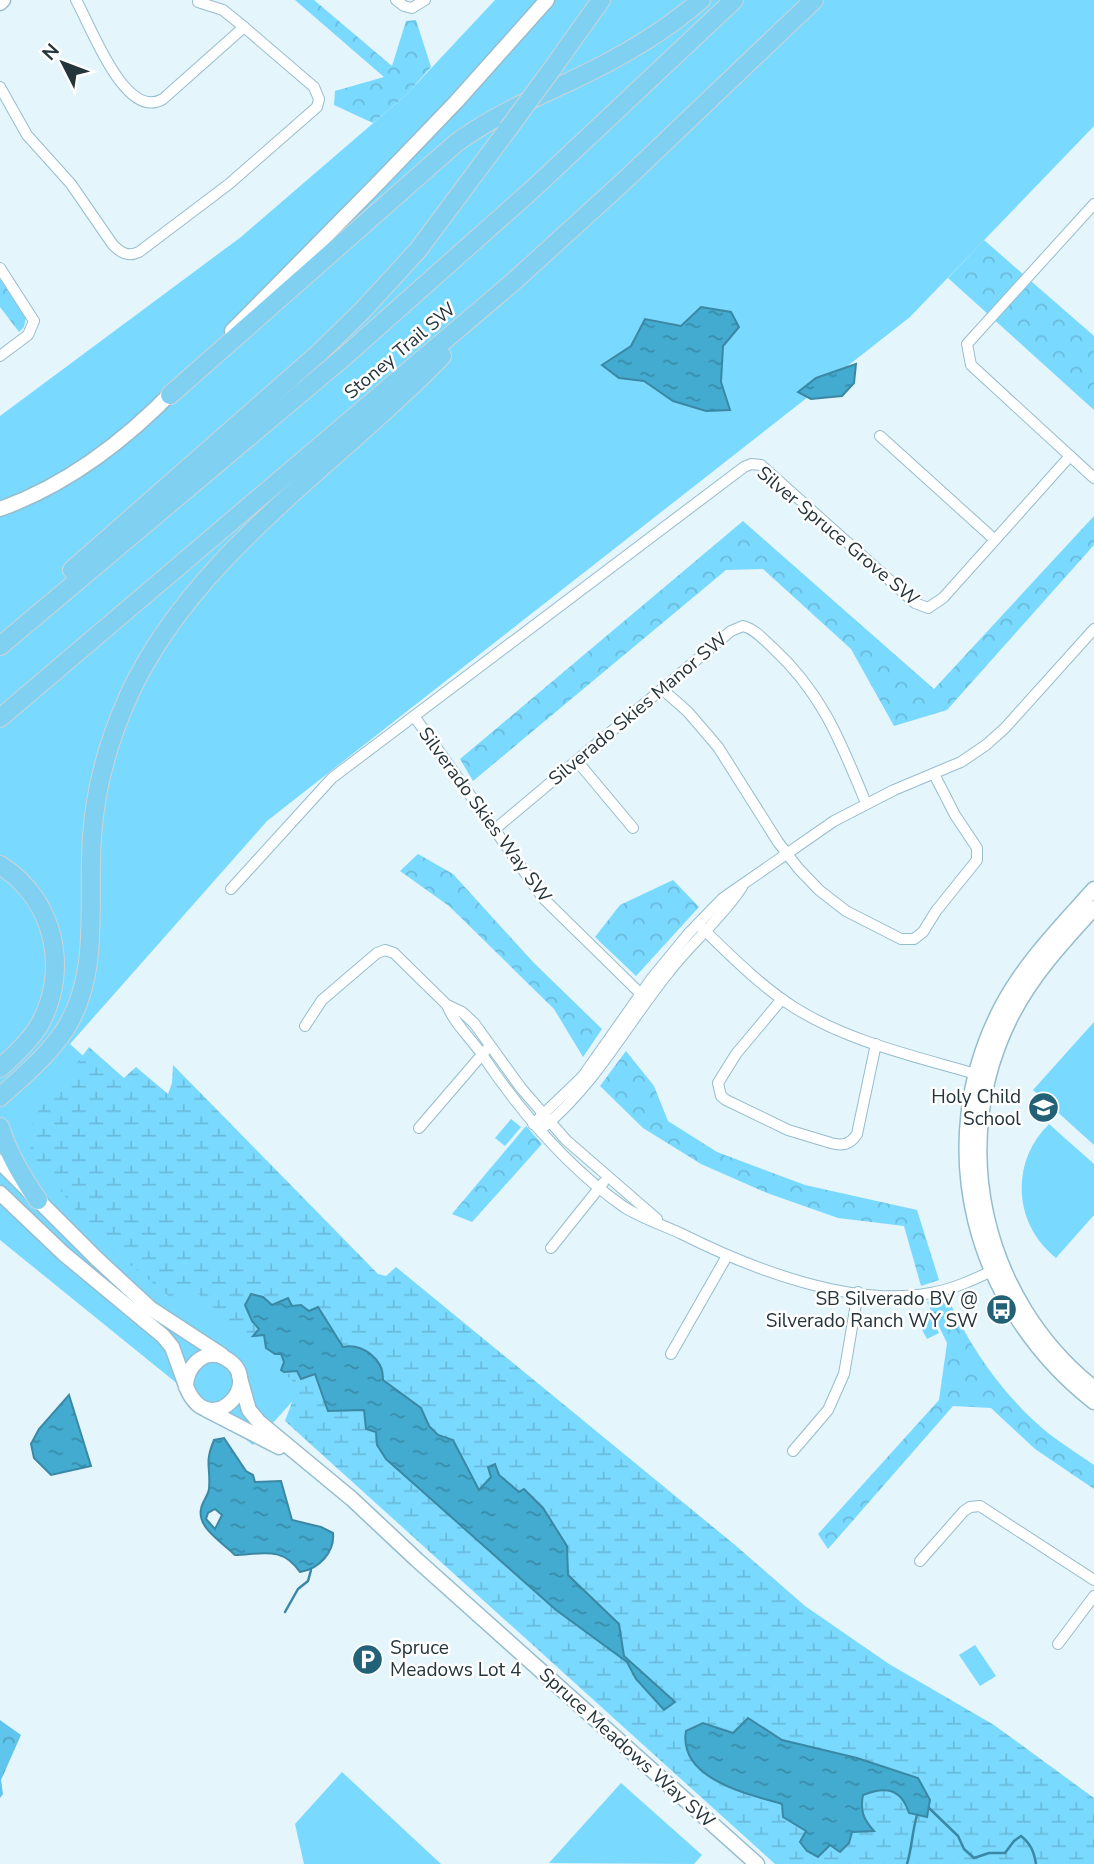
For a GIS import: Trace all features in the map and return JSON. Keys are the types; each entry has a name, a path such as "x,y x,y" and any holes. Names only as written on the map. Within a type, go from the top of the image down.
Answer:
{"highway":[{"path":"0,636 362,312 418,250 601,0"},
{"path":"170,395 456,143 515,106 634,48 701,0"},
{"name":"Stoney Trail SW","path":"0,646 366,338 534,188 734,0"},
{"name":"Stoney Trail SW","path":"0,718 513,282 814,0"},
{"path":"1,1098 65,1029 85,981 89,953 92,839 100,781 108,750 128,696 152,651 181,609 208,578 276,510 411,387 513,282"},
{"path":"0,865 25,887 41,907 49,924 55,956 55,977 47,1009 29,1040 5,1062"},
{"path":"0,1127 6,1146 38,1200"}],"main road":[{"path":"0,509 55,484 134,429 398,162 547,0"},
{"path":"1094,889 1031,961 1015,984 992,1028 982,1076 979,1160 997,1269 1012,1312 1041,1352 1094,1402"},
{"path":"982,1076 1029,986 1094,908"},
{"path":"0,1162 150,1308 229,1360 239,1375 240,1384 233,1401 219,1409 202,1407 189,1395 172,1347 163,1336 64,1254 0,1193"},
{"path":"997,1269 1042,1336 1070,1367 1094,1388"},
{"path":"186,1383 194,1363 201,1358 220,1356 229,1360"},
{"name":"Spruce Meadows Way SW","path":"239,1375 249,1410 259,1422 352,1499 757,1864"},
{"name":"Spruce Meadows Way SW","path":"202,1407 311,1465"}],"street":[{"path":"76,0 113,71 138,98 148,104 155,104 163,99 244,27"},
{"path":"396,0 412,8 425,0"},
{"path":"0,87 27,135 71,184 113,245 122,253 134,255 229,184 317,107 319,99 314,87 223,10 198,2"},
{"path":"1094,204 967,344 971,365 1094,478"},
{"path":"0,268 34,321 29,335 0,356"},
{"path":"880,436 995,540"},
{"name":"Silver Spruce Grove SW","path":"231,889 332,778 744,467 751,464 761,465 920,607 928,608 936,605 1070,456"},
{"name":"Silverado Skies Manor SW","path":"494,830 739,627 749,628 788,662 817,698 842,743 866,803"},
{"path":"536,1127 595,1076 644,997 723,898 834,821 866,803 961,762 995,738 1094,629"},
{"path":"662,689 688,712 718,747 785,853 819,890 846,911 901,939 914,939 919,936 974,865 978,853 934,774"},
{"name":"Silverado Skies Way SW","path":"414,716 543,898 644,997"},
{"path":"577,761 633,828"},
{"path":"701,927 749,973 782,999 820,1022 876,1044 982,1076"},
{"path":"305,1026 326,996 377,953 385,950 398,956 447,1004 463,1012 566,1140 666,1226"},
{"path":"782,999 736,1054 718,1083 721,1096 726,1100 765,1119 841,1146 849,1143 857,1134 876,1044"},
{"path":"447,1004 454,1020 536,1127 569,1162 626,1208 727,1256 798,1281 858,1292 901,1296 930,1293 961,1285 997,1269"},
{"path":"419,1128 491,1044"},
{"path":"551,1248 608,1177"},
{"path":"671,1354 727,1256"},
{"path":"793,1451 828,1410 844,1374 858,1292"},
{"path":"920,1561 964,1511 980,1506 1094,1580"},
{"path":"1058,1644 1094,1596"}],"green space":[{"path":"295,0 314,0 392,66 406,21 416,20 431,67 407,94 373,123 334,105 335,91 384,77"},
{"path":"495,0 1094,0 1094,126 910,317 267,821 70,1044 370,1315 253,1445 0,1240 0,416 241,237 407,94"},
{"path":"984,240 1094,336 1094,410 948,278"},
{"path":"0,279 26,317 24,327 19,332 0,307"},
{"path":"1094,516 1094,545 947,710 894,726 851,649 763,569 726,570 473,781 460,759 743,521 934,689"},
{"path":"418,854 453,874 534,963 602,1029 583,1057 554,1009 449,906 400,871"},
{"path":"673,880 699,907 636,976 595,937 620,905"},
{"path":"1094,1022 1094,1145 1033,1090"},
{"path":"89,1047 124,1078 136,1067 168,1094 173,1065 378,1274 386,1276 396,1267 735,1545 805,1606 889,1664 994,1725 1094,1798 1094,1864 775,1864 285,1421 298,1386 191,1287 176,1302 100,1240 31,1154 29,1132 38,1111"},
{"path":"626,1051 654,1086 668,1121 717,1152 805,1185 917,1210 939,1280 921,1286 904,1226 838,1218 767,1193 701,1164 643,1128 600,1086"},
{"path":"511,1119 521,1127 505,1146 495,1138"},
{"path":"1049,1124 1094,1164 1094,1215 1056,1258 1031,1228 1022,1192 1028,1156 1036,1139"},
{"path":"526,1126 542,1144 472,1222 452,1214"},
{"path":"947,1296 976,1350 1012,1398 1047,1432 1094,1465 1094,1489 1035,1449 991,1408 953,1406 828,1549 818,1534 939,1400 947,1343 927,1302"},
{"path":"929,1314 939,1333 927,1339 917,1320"},
{"path":"975,1645 996,1676 980,1686 959,1655"},
{"path":"0,1720 21,1735 1,1780 3,1794 0,1798"},
{"path":"342,1772 441,1864 304,1864 295,1824"},
{"path":"621,1783 702,1855 694,1864 549,1863"}],"water":[{"path":"701,307 731,312 739,327 723,346 721,382 730,410 706,411 673,401 644,381 619,378 602,365 631,346 645,319 681,326"},
{"path":"856,364 854,383 842,396 811,399 798,392 816,378"},
{"path":"251,1294 263,1297 272,1305 288,1298 292,1306 301,1305 309,1311 318,1307 343,1347 364,1350 376,1359 383,1380 421,1408 429,1426 438,1435 453,1440 479,1490 491,1477 488,1467 495,1464 499,1475 519,1492 524,1489 543,1508 567,1546 568,1575 619,1624 624,1656 675,1702 664,1710 636,1679 627,1662 556,1610 386,1459 377,1445 376,1432 366,1429 364,1410 328,1411 315,1374 301,1379 297,1371 281,1370 284,1362 281,1354 275,1354 266,1348 264,1335 253,1336 259,1329 245,1305"},
{"path":"69,1395 91,1466 51,1475 34,1458 31,1444 39,1429"},
{"path":"224,1438 246,1471 253,1475 255,1482 281,1481 292,1520 333,1533 331,1547 319,1563 300,1572 279,1555 235,1555 207,1529 203,1523 201,1509 209,1489 209,1460 214,1440","holes":["215,1509 222,1515 215,1529 206,1519 208,1513"]},
{"path":"748,1718 782,1740 857,1758 918,1778 930,1800 927,1817 909,1813 902,1798 891,1791 871,1792 863,1795 862,1810 874,1831 852,1832 849,1843 840,1852 830,1845 818,1857 807,1851 800,1842 806,1831 783,1817 782,1804 718,1782 704,1773 686,1748 686,1731 703,1723 733,1733"}],"waterway":[{"path":"285,1612 298,1589 308,1581 311,1570"},
{"path":"929,1808 958,1836 964,1849 974,1858 989,1853 1005,1853 1021,1836 1032,1848 1036,1864"},
{"path":"907,1864 917,1815"}],"place":[{"name":"Holy Child School","path":"1044,1108"},
{"name":"SB Silverado BV @ Silverado Ranch WY SW","path":"1001,1310"},
{"name":"Spruce Meadows Lot 4","path":"367,1659"}]}
